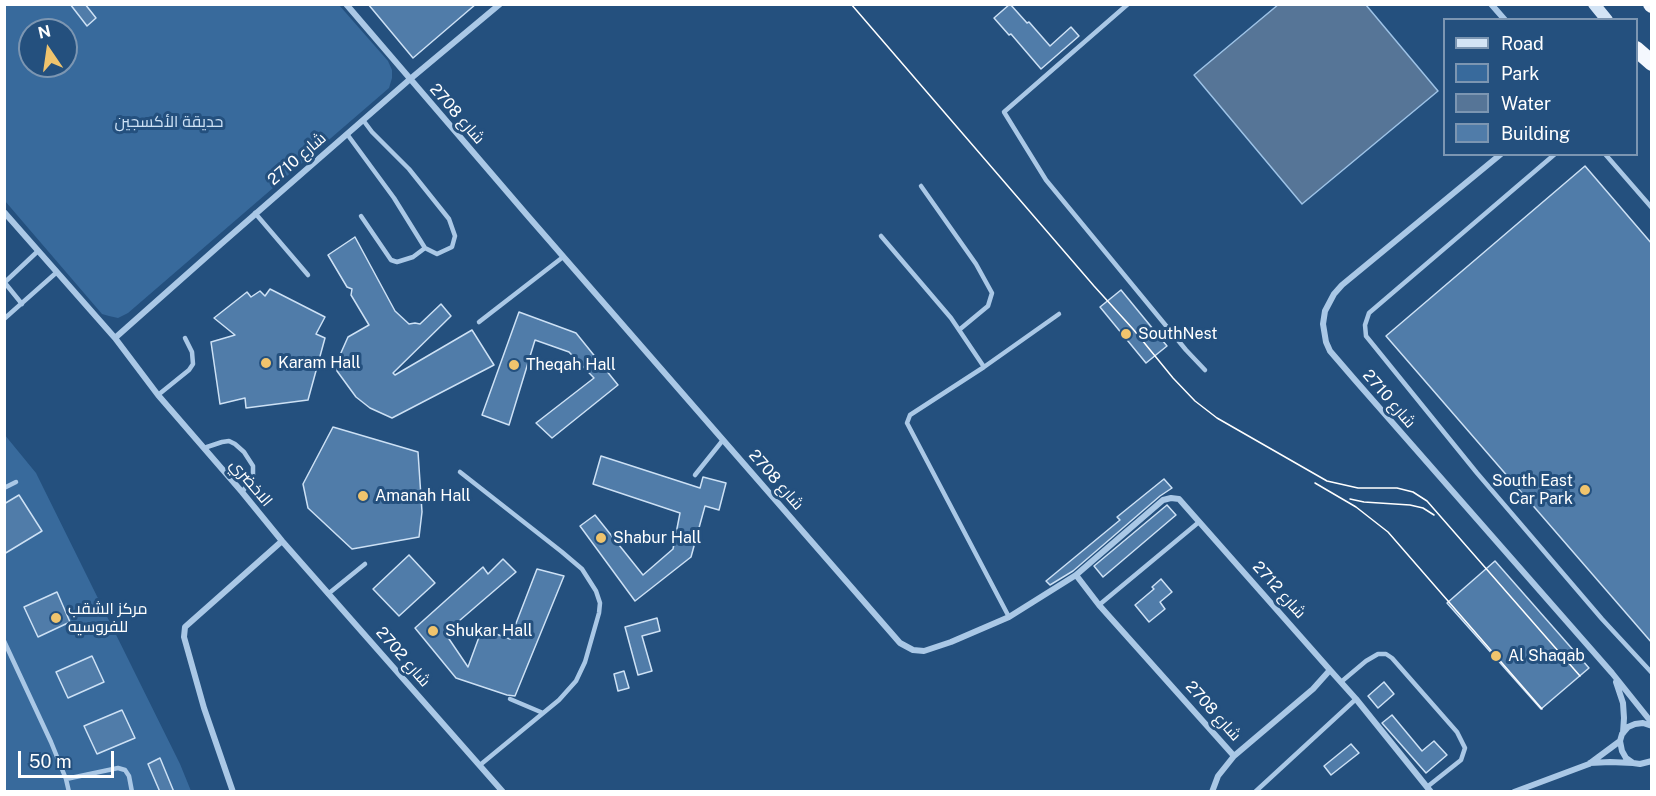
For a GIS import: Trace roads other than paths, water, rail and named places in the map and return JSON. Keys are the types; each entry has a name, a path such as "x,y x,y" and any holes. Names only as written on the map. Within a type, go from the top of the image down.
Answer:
{"highway":[{"path":"1638,52 1652,65"}],"main road":[{"path":"1593,4 1605,18"}],"street":[{"name":"شارع 2708","path":"346,4 409,80 900,643 913,650 924,651 938,648 1009,617 1076,575 1099,605 1234,756"},
{"name":"شارع 2710","path":"115,338 255,213 500,4"},
{"path":"1491,4 1503,18"},
{"name":"شارع 2710","path":"1499,156 1342,285 1325,311 1323,324 1326,342 1330,351 1612,673 1652,724"},
{"name":"الاخضري","path":"4,212 115,338 158,395 282,541"},
{"name":"شارع 2712","path":"1076,575 1163,500 1179,499 1356,699 1429,790"},
{"path":"233,792 204,708 184,636 185,627 282,541"},
{"name":"شارع 2702","path":"282,541 503,792"},
{"path":"1212,792 1218,776 1234,756 1313,689 1330,670"},
{"name":"شارع 2710","path":"1612,673 1623,703 1624,718 1620,741"},
{"path":"1622,734 1635,724 1652,724"},
{"path":"1589,764 1620,741 1626,758 1633,763"},
{"path":"1514,792 1589,764 1610,762 1641,764 1652,761"}],"lane":[{"path":"1128,4 1004,112 1046,180 1205,370"},
{"path":"347,134 394,198 424,248 437,254 452,247 455,236 449,219 409,169 363,120"},
{"path":"1553,156 1369,313 1365,325 1366,336 1477,474 1602,619 1652,673"},
{"path":"1607,156 1652,208"},
{"path":"921,186 976,264 992,293 988,306 959,330"},
{"path":"255,213 308,275"},
{"path":"361,216 391,260 402,261 424,248"},
{"path":"881,236 951,318 984,367"},
{"path":"22,304 5,283 38,251"},
{"path":"479,322 563,257"},
{"path":"4,319 57,272"},
{"path":"1009,617 907,423 910,415 1059,314"},
{"path":"158,395 189,370 193,364 192,352 185,338"},
{"path":"695,475 723,440"},
{"path":"204,448 228,441 243,452 253,466 254,472 253,478 242,492"},
{"path":"460,472 582,569 596,591 600,603 585,662 576,681 559,700 480,765"},
{"path":"4,488 16,482"},
{"path":"1099,605 1199,522"},
{"path":"328,594 365,564"},
{"path":"4,641 51,742 69,792"},
{"path":"1341,682 1366,661 1378,654 1386,654 1457,732 1465,748 1461,760 1429,790"},
{"path":"510,699 543,713"},
{"path":"1255,792 1356,699"},
{"path":"66,779 118,768 124,770 129,776 132,792"}],"water":[{"path":"1279,4 1366,5 1438,91 1302,204 1194,75"}],"tram line":[{"path":"851,4 1195,401 1217,418 1327,481 1358,488 1397,488 1413,492 1427,501 1580,676"},
{"path":"1315,483 1356,507 1388,532 1542,709"},
{"path":"1350,499 1410,505 1423,508 1434,515"}],"place":[{"name":"SouthNest","path":"1126,334"},
{"name":"Karam Hall","path":"266,363"},
{"name":"Theqah Hall","path":"514,365"},
{"name":"South East Car Park","path":"1585,490"},
{"name":"Amanah Hall","path":"363,496"},
{"name":"Shabur Hall","path":"601,538"},
{"name":"مركز الشقب للفروسيه","path":"56,618"},
{"name":"Shukar Hall","path":"433,631"},
{"name":"Al Shaqab","path":"1496,656"}],"park label":[{"name":"حديقة الأكسجين","path":"169,122"}]}
